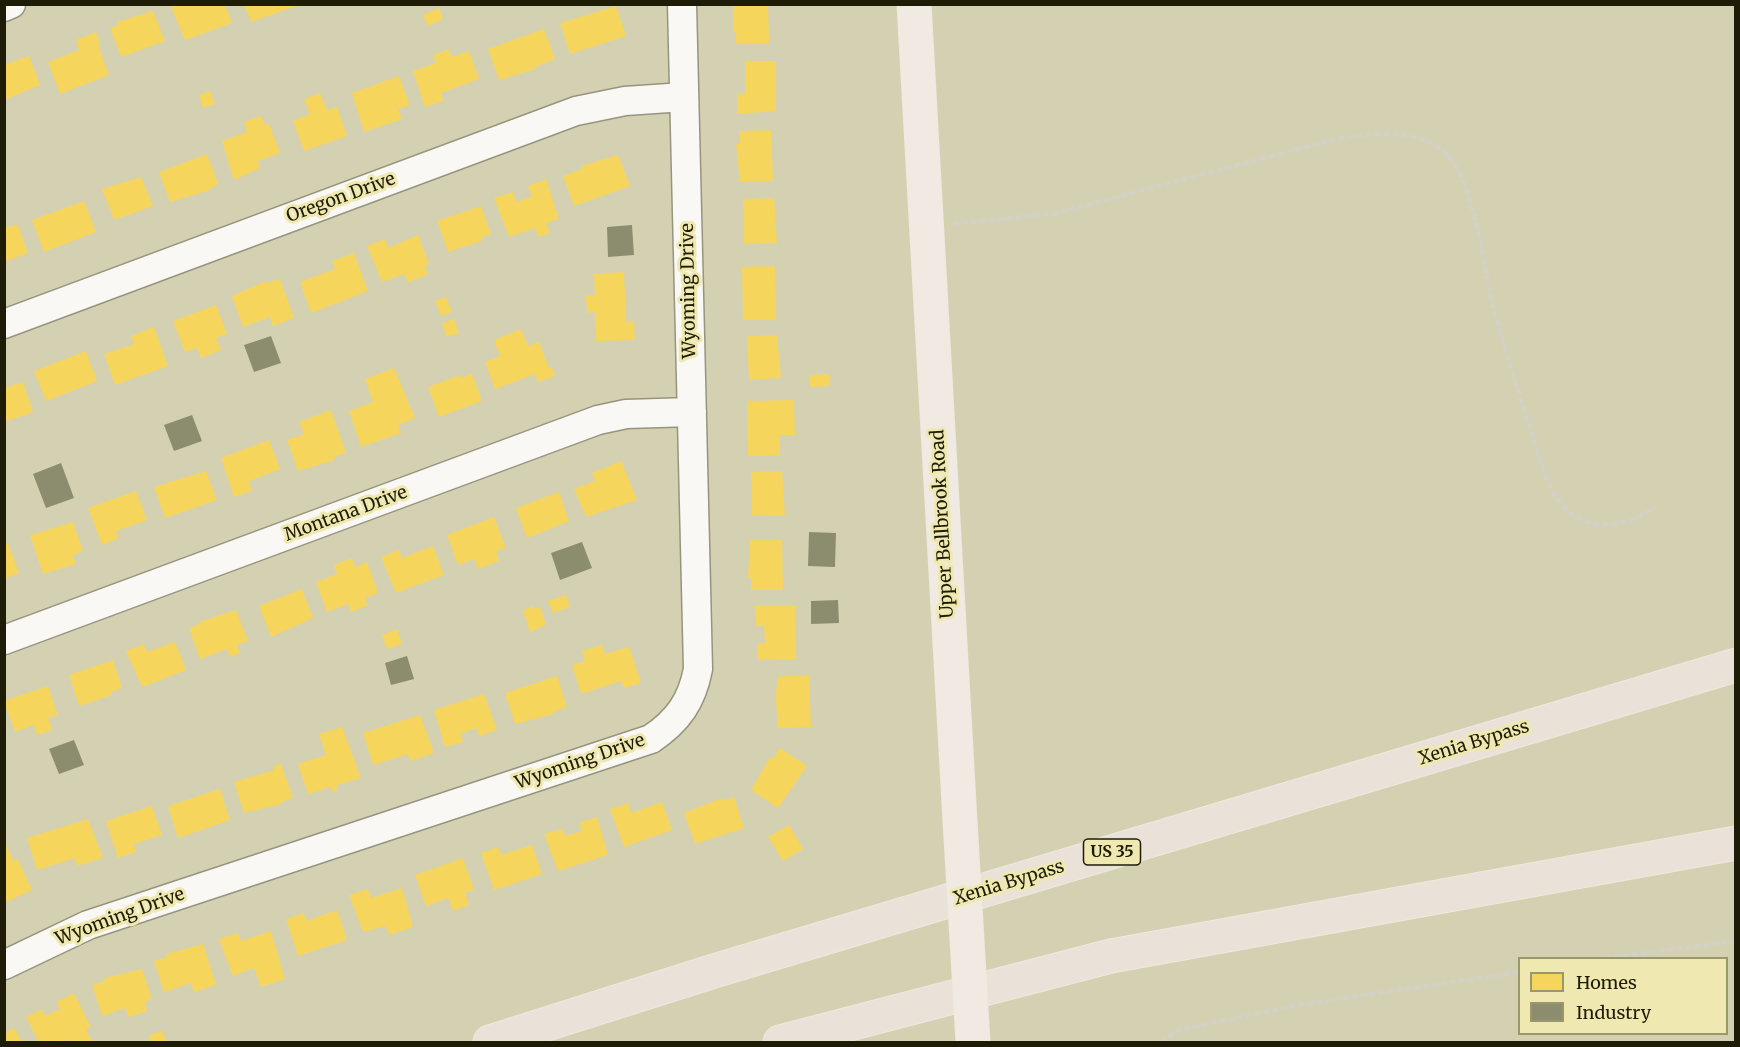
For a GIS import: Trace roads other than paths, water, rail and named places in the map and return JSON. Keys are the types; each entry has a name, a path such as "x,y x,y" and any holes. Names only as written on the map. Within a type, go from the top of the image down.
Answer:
{"highway":[{"name":"Xenia Bypass","path":"490,1042 726,967 1736,665"},
{"path":"780,1042 1112,956 1736,843"}],"main road":[{"name":"Upper Bellbrook Road","path":"914,4 973,1042"}],"street":[{"path":"4,7 11,4"},
{"name":"Wyoming Drive","path":"4,964 88,925 640,743 669,726 687,705 698,669 682,4"},
{"name":"Oregon Drive","path":"4,324 576,111 625,101 684,98"},
{"name":"Montana Drive","path":"4,640 598,420 626,414 692,412"}]}
